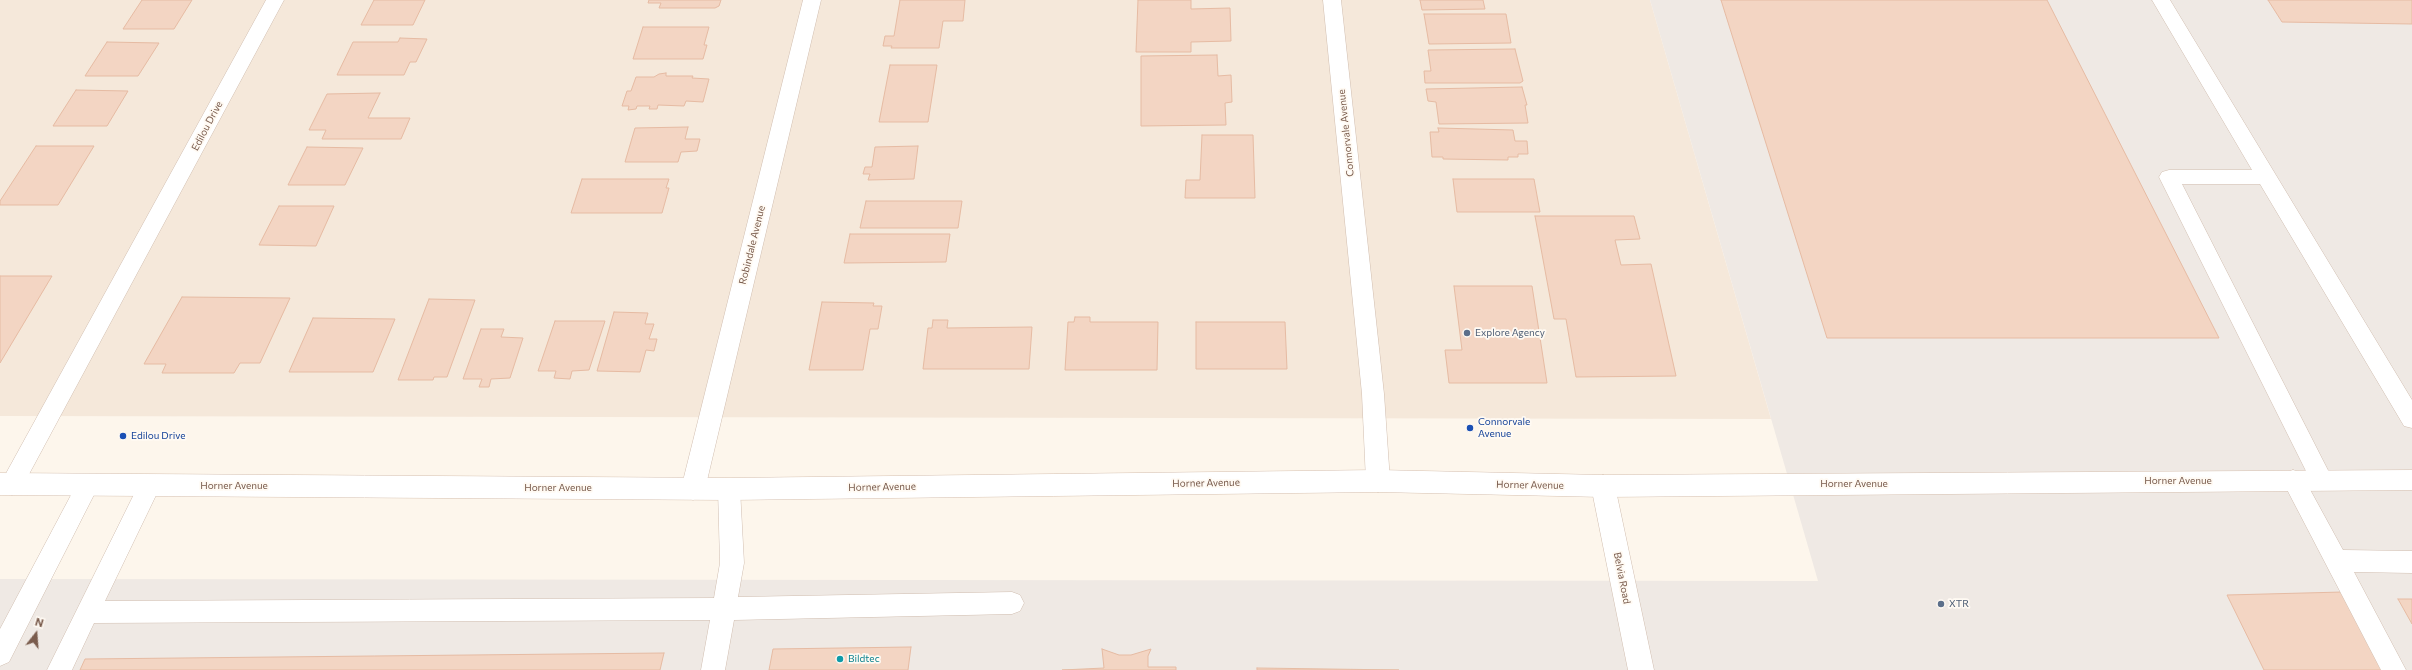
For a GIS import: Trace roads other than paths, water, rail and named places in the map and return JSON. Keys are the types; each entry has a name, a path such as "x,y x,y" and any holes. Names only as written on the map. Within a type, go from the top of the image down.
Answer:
{"main road":[{"name":"Edilou Drive","path":"6,484 275,0"},
{"name":"Robindale Avenue","path":"693,489 812,0"},
{"name":"Connorvale Avenue","path":"1332,0 1373,394 1378,481"},
{"name":"Horner Avenue","path":"6,484 729,489 1378,481 1603,486 2412,480"},
{"name":"Belvia Road","path":"1603,486 1641,670"}],"lane":[{"path":"2161,0 2412,419"},
{"path":"2266,177 2168,177 2322,480"},
{"path":"2293,480 2394,670"},
{"path":"0,654 88,485"},
{"path":"59,670 150,485"},
{"path":"712,670 732,563 729,489"},
{"path":"2336,561 2412,562"},
{"path":"88,612 724,609 1012,603"}],"place":[{"name":"Explore Agency","path":"1467,333"},
{"name":"Connorvale Avenue","path":"1470,428"},
{"name":"Edilou Drive","path":"123,436"},
{"name":"XTR","path":"1941,604"},
{"name":"Bildtec","path":"840,659"}]}
